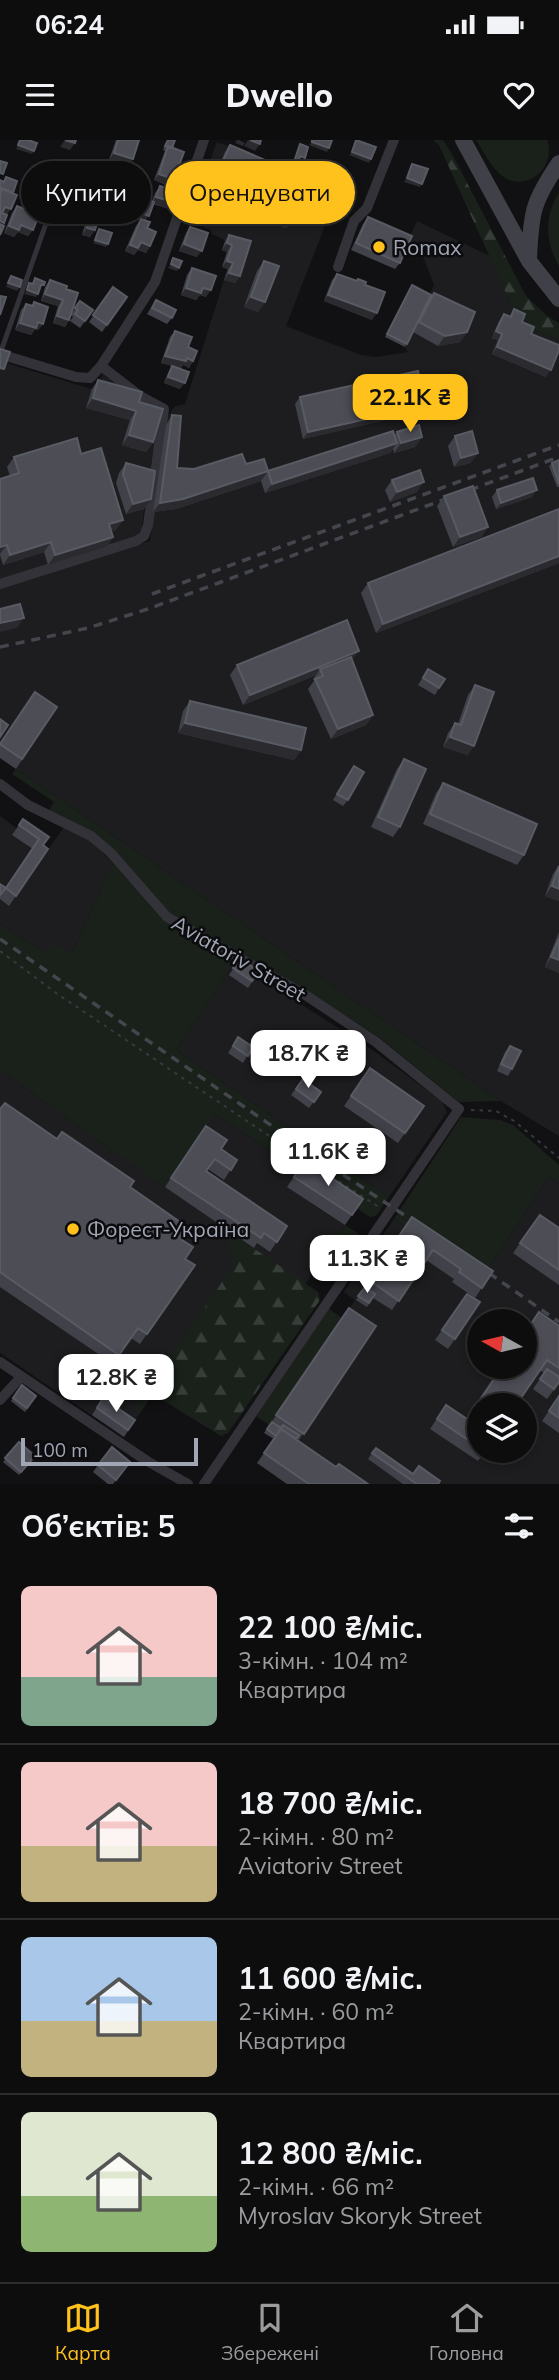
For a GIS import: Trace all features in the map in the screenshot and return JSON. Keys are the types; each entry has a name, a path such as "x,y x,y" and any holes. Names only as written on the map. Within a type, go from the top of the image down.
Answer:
{"main road":[{"path":"463,140 529,261 559,299"},
{"path":"529,261 531,216 541,190 559,163"}],"street":[{"path":"0,354 76,377 90,378 101,366 155,282 204,140"},
{"path":"338,267 354,221 367,208 394,140"},
{"path":"0,583 136,541 144,536 148,525 164,409 140,396 101,366"},
{"name":"Aviatoriv Street","path":"0,785 28,805 91,836 111,853 167,917 307,996 376,1042 459,1109"},
{"path":"204,1484 459,1109"},
{"path":"0,1362 147,1461 188,1484"},
{"path":"0,1400 21,1377"}],"lane":[{"path":"0,354 46,224"}],"path":[{"path":"0,951 56,993 294,1154 388,1212"},
{"path":"459,1109 496,1111 514,1121 559,1158"}],"shaded area":[{"path":"217,142 269,161 210,161"},
{"path":"417,221 490,256 511,304 534,330 559,340 559,1136 501,1101 0,758 0,587 150,541 167,417 175,406 185,404 235,245 212,234 211,230 197,224 326,224 286,326 361,355 376,357 408,352 405,347 434,285 424,259 407,243"},
{"path":"0,361 91,389 103,375 159,414 141,531 136,536 0,579"},
{"path":"0,816 42,847 42,858 64,827 89,840 113,863 72,953 45,953 0,924"},
{"path":"235,962 371,1049 442,1101 447,1112 389,1197 176,1050"},
{"path":"0,1070 164,1187 215,1114 356,1208 306,1283 307,1297 169,1369 124,1437 0,1353"},
{"path":"549,1176 559,1183 559,1484 287,1484 257,1463 279,1432 269,1425 355,1300 344,1292 394,1219 482,1278"}],"green space":[{"path":"433,140 443,140 452,154 526,296 547,316 559,323 559,340 534,330 511,304 439,145"},
{"path":"476,140 547,140 548,160 538,175 530,180 512,181 494,168"},
{"path":"559,192 559,266 551,248 548,229 551,210"},
{"path":"16,769 501,1101 459,1102 380,1038 309,992 170,914 115,850 48,812 54,802 12,774"},
{"path":"113,863 163,920 235,962 176,1050 389,1197 376,1216 370,1217 215,1114 165,1188 0,1070 0,924 45,953 52,942 72,953"},
{"path":"461,1117 500,1120 513,1125 559,1165 559,1183 549,1176 482,1278 394,1219"},
{"path":"345,1225 359,1234 360,1240 337,1274 314,1271"},
{"path":"227,1230 318,1292 320,1300 228,1433 221,1436 153,1394 140,1413 135,1410 233,1266"},
{"path":"328,1308 342,1318 269,1425 256,1416"}],"building":[{"path":"20,140 37,143 34,151 18,145"},
{"path":"118,140 139,140 133,159 114,153"},
{"path":"168,140 175,140 172,148 165,146"},
{"path":"312,140 332,140 329,148"},
{"path":"356,140 376,147 371,159 352,152"},
{"path":"300,144 308,147 305,158 300,156 299,161 294,161"},
{"path":"230,145 267,161 223,161"},
{"path":"168,146 184,152 181,161 165,161 165,176 159,174"},
{"path":"0,161 7,163 3,174 0,173"},
{"path":"412,164 428,169 422,184 407,178"},
{"path":"6,177 17,181 13,193 2,188 0,192 0,180 4,182"},
{"path":"160,186 165,188 165,200 156,197"},
{"path":"2,189 17,195 11,209 5,207 2,213 7,215 4,223 0,221"},
{"path":"17,206 21,208 21,224 35,224 33,230 21,225 19,230 9,226"},
{"name":"Romax","path":"368,217 412,236 400,263 356,243"},
{"path":"88,224 97,224 95,230 87,228"},
{"path":"139,224 149,224 147,228 156,232 150,246 141,242 138,248 130,245"},
{"path":"190,227 208,233 202,251 184,244"},
{"path":"99,229 112,233 108,244 95,240"},
{"path":"229,235 251,241 240,276 229,273 233,263 227,261 232,245 227,243"},
{"path":"173,258 182,261 179,268 171,264"},
{"path":"264,261 279,266 265,302 251,297"},
{"path":"192,268 216,276 211,290 203,288 201,293 186,288"},
{"path":"337,274 366,282 365,285 385,292 377,313 328,295"},
{"path":"11,276 22,280 20,287 8,283"},
{"path":"35,278 45,282 38,294 27,290 29,283 33,284"},
{"path":"50,280 78,293 69,320 57,316 63,300 45,294"},
{"path":"412,285 431,295 407,344 387,334"},
{"path":"113,287 127,297 107,325 93,315"},
{"path":"434,293 475,312 467,332 445,336 419,322"},
{"path":"0,296 6,297 0,315"},
{"path":"156,300 176,310 172,318 152,308"},
{"path":"80,301 93,310 85,321 75,314 78,310 75,308"},
{"path":"34,302 48,307 43,324 38,322 36,328 20,323 26,304 33,306"},
{"path":"514,309 525,314 522,322 534,327 531,334 559,345 551,370 497,347 502,334 496,331 504,314 511,317"},
{"path":"175,331 192,337 188,347 197,351 193,361 165,356"},
{"path":"0,349 10,352 4,369 0,368"},
{"path":"172,366 189,372 185,383 168,377"},
{"path":"418,371 426,406 308,432 300,397"},
{"path":"98,380 142,392 139,402 163,409 153,442 129,435 136,411 93,398"},
{"path":"172,415 181,416 177,468 194,469 242,454 246,464 264,459 268,471 183,499 160,503"},
{"path":"419,425 422,437 401,443 397,432"},
{"path":"393,431 397,443 272,484 268,471"},
{"path":"472,431 478,453 461,458 455,436"},
{"path":"77,438 81,454 101,448 123,520 109,524 113,537 55,555 51,542 10,555 7,545 0,547 0,479 19,473 14,457"},
{"path":"559,460 559,484 552,463"},
{"path":"126,463 155,471 151,499 133,504 123,474"},
{"path":"420,470 424,482 397,492 392,480"},
{"path":"533,478 537,490 501,503 497,490"},
{"path":"473,486 488,527 460,537 444,496"},
{"path":"559,509 559,556 383,624 368,583"},
{"path":"20,604 24,618 0,623 0,609"},
{"path":"347,620 359,651 250,695 237,665"},
{"path":"351,657 373,715 338,729 315,679 323,676 320,669"},
{"path":"428,669 445,679 439,688 423,678"},
{"path":"475,685 494,692 474,746 450,737 455,723 461,725"},
{"path":"35,692 57,707 22,759 0,744"},
{"path":"190,701 306,728 301,750 185,723"},
{"path":"0,719 8,725 0,737"},
{"path":"404,759 426,769 400,827 378,817"},
{"path":"354,766 364,772 348,800 337,794"},
{"path":"443,783 537,824 524,855 430,814"},
{"path":"23,819 49,837 43,845 48,849 16,896 6,888 39,839 19,825"},
{"path":"559,866 559,889 552,886"},
{"path":"0,884 6,888 0,895"},
{"path":"559,939 559,960 551,957"},
{"path":"240,959 259,971 252,981 233,968"},
{"path":"238,1037 253,1047 248,1056 233,1046"},
{"path":"510,1046 521,1051 512,1069 501,1064"},
{"path":"370,1068 424,1106 405,1133 351,1096"},
{"path":"303,1079 321,1092 314,1102 296,1089"},
{"name":"Форест-Україна","path":"5,1103 57,1139 62,1132 134,1181 130,1187 190,1229 182,1240 193,1247 185,1259 195,1265 147,1334 138,1328 119,1355 0,1272 0,1109"},
{"path":"206,1126 227,1140 221,1149 237,1160 231,1170 215,1159 206,1171 287,1226 277,1242 264,1233 261,1238 171,1178"},
{"path":"355,1147 362,1152 358,1157 352,1152"},
{"path":"305,1160 363,1199 352,1215 294,1177"},
{"path":"540,1215 559,1228 559,1270 520,1243"},
{"path":"412,1217 493,1271 482,1288 459,1272 461,1269 433,1250 399,1301 369,1280"},
{"path":"365,1287 375,1294 369,1303 358,1296"},
{"path":"467,1294 480,1302 475,1309 467,1309 467,1321 455,1339 442,1330"},
{"path":"349,1308 376,1326 304,1434 276,1415"},
{"path":"539,1312 559,1326 559,1368 547,1360 537,1375"},
{"path":"547,1369 559,1377 554,1389 540,1379"},
{"path":"494,1379 534,1379 524,1393 484,1393"},
{"path":"22,1385 36,1396 27,1408 13,1398"},
{"path":"559,1396 559,1418 549,1411"},
{"path":"103,1398 135,1420 128,1430 97,1408"},
{"path":"446,1405 467,1419 467,1439 437,1419"},
{"path":"272,1422 281,1428 276,1436 267,1429"},
{"path":"283,1425 299,1435 296,1439 281,1429 278,1432"},
{"path":"281,1429 336,1467 339,1464 368,1484 309,1484 264,1453"},
{"path":"19,1442 35,1456 21,1472 5,1458"},
{"path":"112,1447 130,1462 116,1480 98,1465"},
{"path":"376,1448 413,1474 419,1466 440,1481 438,1484 417,1484 372,1453"}],"railway":[{"path":"152,594 559,445"},
{"path":"0,647 88,628 148,609 559,457"},
{"path":"0,939 427,1230"},
{"path":"476,1264 559,1322"}],"place":[{"name":"Romax","path":"379,247"},
{"name":"Форест-Україна","path":"73,1229"}]}
